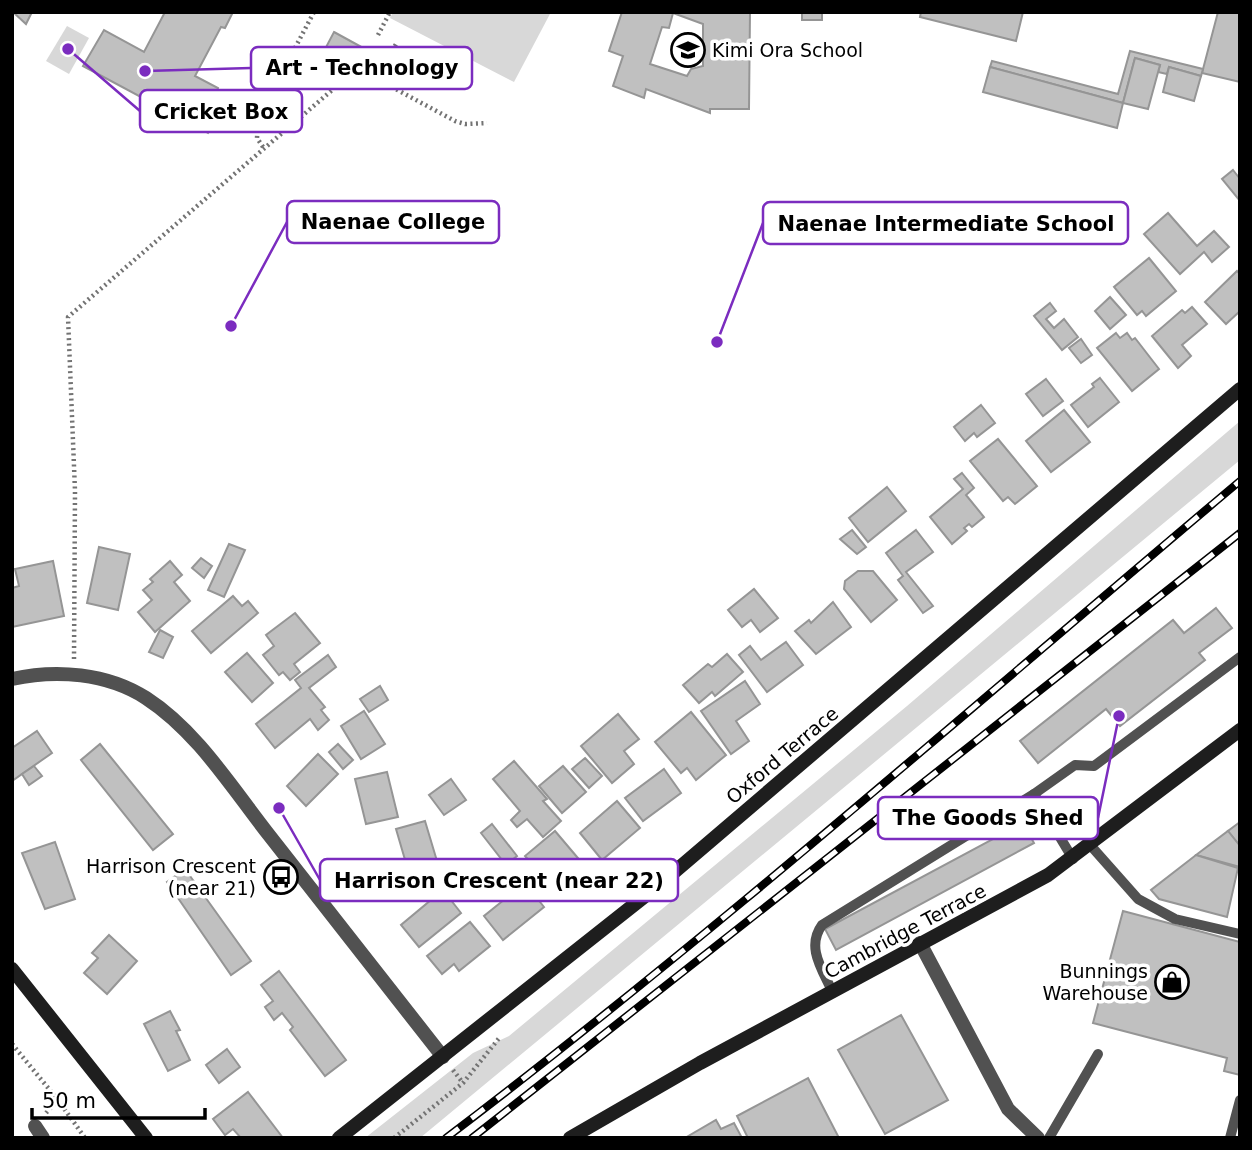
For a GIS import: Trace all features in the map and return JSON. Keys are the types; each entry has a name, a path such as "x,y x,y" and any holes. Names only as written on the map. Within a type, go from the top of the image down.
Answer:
{"street":[{"name":"Oxford Terrace","path":"340,1138 659,885 1240,389"},
{"path":"12,679 43,674 74,674 128,688 171,716 233,788 443,1057"},
{"name":"Cambridge Terrace","path":"570,1138 1073,859 1240,730"},
{"path":"920,943 1007,1109 1038,1138"},
{"path":"12,969 146,1138"}],"lane":[{"path":"832,991 814,949 813,940 822,925 1034,794 1075,765 1094,766 1240,657"},
{"path":"1034,794 1073,859"},
{"path":"1091,846 1138,899 1175,919 1240,934"},
{"path":"1049,1138 1098,1054"},
{"path":"1230,1138 1240,1100"}],"path":[{"path":"263,147 257,138 258,118 314,12"},
{"path":"378,35 390,12"},
{"path":"377,79 396,44"},
{"path":"74,674 75,491 68,317 263,147 347,80 377,79 455,121 465,124 487,123"},
{"path":"12,1044 85,1138"},
{"path":"39,1132 58,1100"}],"shaded area":[{"path":"393,12 551,12 514,82 390,18"},
{"path":"67,26 89,38 69,74 46,61"},
{"path":"1240,421 1240,460 420,1138 365,1138 473,1053 509,1036 907,706"}],"building":[{"path":"13,12 32,12 26,24"},
{"path":"165,12 233,12 225,28 221,27 195,76 218,88 217,92 227,97 208,133 83,66 104,30 144,52"},
{"path":"622,12 750,12 749,109 710,109 710,113 646,89 644,98 613,86 623,56 609,51","holes":["673,13 703,24 703,66 691,69 687,76 650,64 662,27 669,28"]},
{"path":"802,12 822,12 822,20 802,20"},
{"path":"921,12 1023,12 1016,41 920,17"},
{"path":"1218,12 1240,12 1240,82 1202,73"},
{"path":"334,32 376,55 366,74 324,51"},
{"path":"1130,51 1203,69 1201,76 1169,67 1167,74 1158,72 1160,65 1135,58 1123,103 990,67 992,61 1118,94"},
{"path":"1135,58 1160,65 1148,109 1123,103"},
{"path":"990,67 1123,103 1117,128 983,92"},
{"path":"1169,67 1201,76 1194,101 1163,92"},
{"path":"1233,170 1240,179 1240,201 1222,179"},
{"path":"1168,213 1197,246 1214,231 1229,247 1212,262 1204,252 1180,274 1144,234"},
{"path":"1149,258 1176,291 1146,316 1142,311 1137,315 1114,287"},
{"path":"1237,271 1240,274 1240,311 1226,324 1205,302"},
{"path":"1110,297 1126,315 1110,329 1095,311"},
{"path":"1050,303 1056,311 1046,319 1054,328 1064,319 1078,337 1062,350 1034,316"},
{"path":"1192,307 1207,324 1182,345 1191,356 1178,368 1152,336 1182,310 1185,313"},
{"path":"1116,333 1120,338 1127,333 1132,340 1135,338 1159,369 1132,391 1097,348"},
{"path":"1081,339 1092,355 1081,363 1069,348"},
{"path":"1100,378 1119,402 1088,427 1071,405 1094,387 1092,384"},
{"path":"1046,379 1063,401 1043,416 1026,394"},
{"path":"981,405 995,423 977,437 974,433 965,441 954,427"},
{"path":"1064,410 1090,442 1051,472 1026,441"},
{"path":"998,439 1037,486 1015,504 1008,497 1003,501 970,461"},
{"path":"962,473 974,488 966,495 984,517 972,527 969,524 964,528 967,531 952,544 930,517 963,489 954,479"},
{"path":"887,487 906,511 868,542 849,518"},
{"path":"852,530 866,547 857,554 840,539"},
{"path":"916,530 933,552 906,572 933,606 923,613 898,580 903,576 886,553"},
{"path":"229,544 245,550 224,597 208,590"},
{"path":"99,547 130,554 118,610 87,603"},
{"path":"201,558 212,566 204,578 192,568"},
{"path":"53,561 64,616 12,627 12,588 19,586 15,569"},
{"path":"170,561 182,575 174,582 190,601 155,632 138,612 152,600 143,590 153,582 150,579"},
{"path":"858,571 873,571 897,600 871,622 844,589 845,581"},
{"path":"754,589 778,618 760,632 751,620 742,627 728,610"},
{"path":"233,596 242,606 248,601 258,613 211,653 192,631"},
{"path":"833,602 851,627 816,654 795,631 809,620 811,623"},
{"path":"1216,608 1232,628 1199,653 1205,660 1120,726 1106,709 1038,763 1020,741 1173,620 1184,633"},
{"path":"295,613 320,643 294,664 300,672 290,680 283,672 279,675 263,655 274,646 266,635"},
{"path":"160,630 173,637 163,658 149,652"},
{"path":"786,642 803,665 767,692 739,655 750,646 761,660"},
{"path":"247,653 273,683 252,702 225,672"},
{"path":"727,654 743,672 715,696 712,692 699,703 683,685 708,664 712,667"},
{"path":"328,655 336,667 309,688 325,707 321,710 329,720 318,730 310,719 275,748 256,724 301,688 295,680"},
{"path":"745,681 760,704 736,721 749,741 731,754 701,711"},
{"path":"380,686 388,700 369,712 360,699"},
{"path":"364,711 385,744 361,759 341,726"},
{"path":"691,712 726,755 696,780 687,768 681,773 655,742"},
{"path":"618,714 639,739 624,751 634,764 612,783 581,746"},
{"path":"37,731 52,753 12,781 12,748"},
{"path":"100,744 173,834 153,850 81,760"},
{"path":"338,744 353,760 343,769 329,752"},
{"path":"318,754 338,774 306,806 287,786"},
{"path":"585,758 602,776 589,788 572,769"},
{"path":"514,761 547,799 543,801 561,821 543,837 527,819 517,827 511,820 520,811 493,779"},
{"path":"34,766 42,776 29,785 22,774"},
{"path":"563,766 586,792 562,813 539,786"},
{"path":"664,769 681,793 643,821 625,798"},
{"path":"387,772 398,817 366,824 355,779"},
{"path":"451,779 466,800 444,815 429,795"},
{"path":"617,801 640,828 602,860 580,833"},
{"path":"425,821 437,861 408,870 396,829"},
{"path":"1240,822 1240,846 1228,831"},
{"path":"1023,823 1034,843 836,950 825,929"},
{"path":"492,824 517,856 506,865 481,833"},
{"path":"555,831 588,870 563,891 556,883 552,887 525,856"},
{"path":"1228,831 1240,846 1240,867 1196,855"},
{"path":"55,842 75,899 45,909 22,853"},
{"path":"1196,855 1238,868 1227,917 1159,899 1151,890"},
{"path":"185,869 251,961 231,975 167,882"},
{"path":"525,883 544,907 503,940 484,916"},
{"path":"443,890 461,913 419,947 401,925"},
{"name":"Bunnings Warehouse","path":"1123,911 1240,942 1240,1075 1224,1071 1227,1058 1093,1023"},
{"path":"470,922 490,946 459,971 454,964 442,974 427,956"},
{"path":"109,935 137,961 107,994 84,973 98,958 92,953"},
{"path":"279,971 346,1060 325,1076 290,1030 293,1027 282,1013 274,1020 265,1007 273,1001 261,985"},
{"path":"170,1011 190,1060 168,1071 144,1024"},
{"path":"901,1015 948,1100 885,1134 838,1050"},
{"path":"227,1049 240,1067 219,1083 206,1065"},
{"path":"808,1078 839,1138 748,1138 737,1116"},
{"path":"248,1092 283,1138 241,1138 233,1129 225,1135 213,1119"},
{"path":"716,1120 721,1129 734,1123 742,1138 685,1138"}],"railway":[{"path":"446,1138 649,979 1240,481"},
{"path":"472,1138 1240,533"}],"place":[{"name":"Cricket Box","path":"68,49"},
{"name":"Kimi Ora School","path":"688,50"},
{"name":"Art - Technology","path":"145,71"},
{"name":"Naenae College","path":"231,326"},
{"name":"Naenae Intermediate School","path":"717,342"},
{"name":"The Goods Shed","path":"1119,716"},
{"name":"Harrison Crescent (near 22)","path":"279,808"},
{"name":"Harrison Crescent (near 21)","path":"281,877"},
{"name":"Bunnings Warehouse","path":"1172,982"}]}
